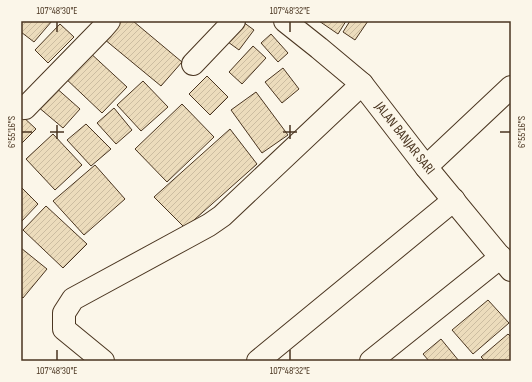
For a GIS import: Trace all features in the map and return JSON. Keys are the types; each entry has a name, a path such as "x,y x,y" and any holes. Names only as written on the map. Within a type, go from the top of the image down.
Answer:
{"street":[{"path":"25,108 109,21"},
{"path":"193,64 234,21"},
{"name":"JALAN BANJAR SARI","path":"285,21 320,48 362,84 426,167 506,263"},
{"path":"103,361 64,329 64,313 73,299 198,231 222,216 362,84"},
{"path":"426,167 511,87"},
{"path":"258,361 454,200"},
{"path":"371,361 506,263"}],"building":[{"path":"23,21 52,21 34,42 21,32 21,23"},
{"path":"119,21 133,21 182,62 161,86 104,39"},
{"path":"319,21 346,21 338,34"},
{"path":"350,21 368,21 355,40 343,32"},
{"path":"243,22 254,30 239,50 228,42"},
{"path":"60,24 74,37 48,63 35,50"},
{"path":"271,34 288,53 278,62 261,43"},
{"path":"253,46 266,58 242,84 229,72"},
{"path":"87,50 127,87 102,113 63,76"},
{"path":"283,68 299,89 282,103 265,82"},
{"path":"207,76 228,97 210,115 189,94"},
{"path":"143,81 168,107 141,131 117,105"},
{"path":"54,86 80,109 63,128 37,106"},
{"path":"256,92 288,135 262,153 231,110"},
{"path":"182,104 214,137 167,182 135,149"},
{"path":"114,108 132,130 116,144 97,123"},
{"path":"21,115 36,129 21,144"},
{"path":"86,124 111,149 91,166 67,140"},
{"path":"230,129 257,164 185,228 154,197"},
{"path":"53,134 82,165 55,190 26,159"},
{"path":"95,165 125,199 84,235 53,201"},
{"path":"21,187 38,204 21,222"},
{"path":"46,206 87,244 63,268 23,230"},
{"path":"21,248 47,269 23,298 21,296"},
{"path":"488,300 509,323 473,354 452,330"},
{"path":"508,334 511,337 511,361 485,361 481,357"},
{"path":"441,339 459,361 429,361 423,354"}]}
